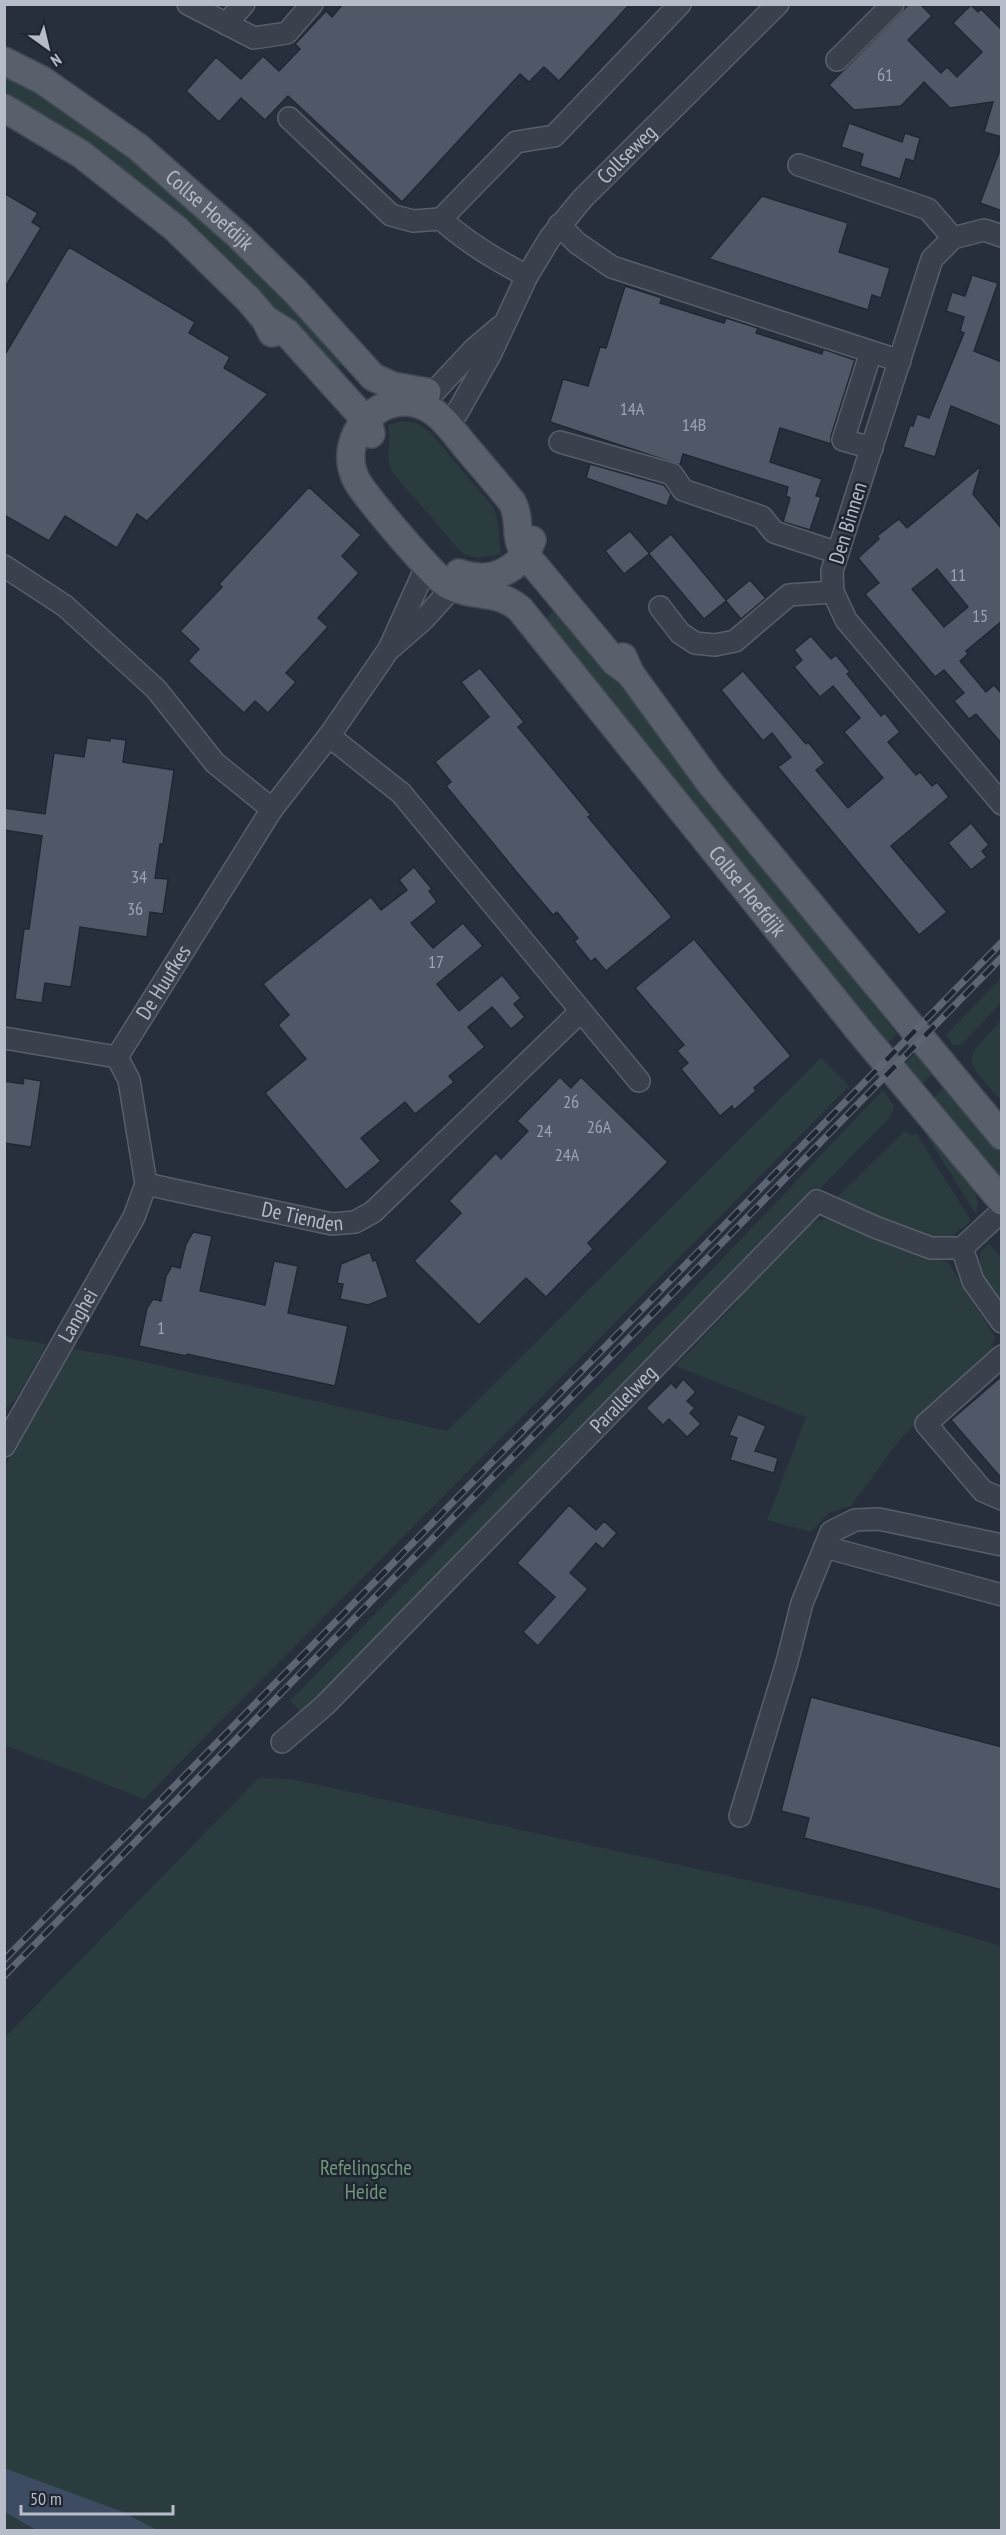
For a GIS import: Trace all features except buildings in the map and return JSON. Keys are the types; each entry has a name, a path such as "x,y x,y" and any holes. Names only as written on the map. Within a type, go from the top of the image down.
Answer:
{"main road":[{"name":"Collse Hoefdijk","path":"4,61 42,80 138,147 240,237 295,291 373,377 427,400"},
{"name":"Collse Hoefdijk","path":"4,108 81,154 175,228 265,318 277,342 360,425"},
{"path":"427,400 512,502 517,515 518,544 529,548"},
{"path":"427,400 457,413 532,505 535,532 529,548 516,565 501,574 459,581 441,580 358,482 350,460 360,425 372,412 394,404 427,400"},
{"path":"360,425 371,431 370,463 379,486 459,581"},
{"name":"Collse Hoefdijk","path":"529,548 615,662 630,673 710,783 1002,1136"},
{"name":"Collse Hoefdijk","path":"459,581 485,593 509,600 520,609 858,1029 1002,1201"}],"street":[{"path":"188,4 254,38 287,33 312,4"},
{"path":"226,24 244,4"},
{"path":"289,117 391,215 412,221 441,219 516,142 554,136 680,4"},
{"name":"Collseweg","path":"457,413 483,368 527,276 560,225 583,198 778,4"},
{"path":"837,60 893,4"},
{"path":"799,165 928,209 953,238 984,230 1002,236"},
{"path":"441,219 462,238 527,276"},
{"path":"560,225 577,243 612,267 900,361"},
{"name":"Den Binnen","path":"953,238 932,259 832,571 833,591 846,620 998,791"},
{"name":"Collseweg","path":"427,400 474,350 502,325"},
{"path":"871,352 843,440 872,448"},
{"path":"560,442 672,474 683,490 762,517 774,532 838,553"},
{"name":"De Huufkes","path":"117,1057 272,809 329,736 389,649 427,565"},
{"path":"4,566 65,606 156,689 216,763 272,809"},
{"name":"De Huufkes","path":"389,649 424,619 459,581"},
{"path":"660,607 680,633 695,643 716,645 735,641 789,595 833,591"},
{"path":"329,736 400,793 639,1081"},
{"name":"De Tienden","path":"146,1184 332,1224 355,1222 373,1212 581,1011"},
{"path":"4,1038 87,1050 117,1057 129,1080 146,1184"},
{"name":"Langhei","path":"4,1446 134,1217 146,1184"},
{"name":"Parallelweg","path":"282,1742 342,1688 818,1201 875,1227 931,1248 962,1248"},
{"path":"1002,1211 962,1248 973,1281 1002,1322"},
{"path":"1002,1356 926,1424 983,1491 1002,1499"},
{"path":"740,1816 787,1662 802,1603 831,1532 855,1520 879,1519 1002,1545"},
{"path":"825,1547 1002,1595"}],"green space":[{"path":"5,70 164,179 344,358 336,370 331,372 200,235 139,181 5,99"},
{"path":"401,421 417,423 430,432 492,506 498,524 501,554 477,558 463,554 392,472 389,461 388,425"},
{"path":"560,606 897,1034 888,1043 541,622"},
{"path":"1001,978 1001,1003 961,1045 953,1045 946,1035"},
{"path":"1001,1021 1001,1100 979,1075 972,1060 973,1053"},
{"path":"914,1053 932,1074 923,1084 905,1063"},
{"path":"821,1058 849,1086 144,1799 5,1745 5,1466 73,1349 132,1359 447,1431"},
{"path":"952,1084 1001,1144 1001,1192 928,1104 943,1088 945,1090"},
{"path":"883,1090 894,1106 891,1116 305,1715 290,1701 683,1300"},
{"path":"915,1117 975,1191 978,1202 976,1214"},
{"path":"905,1131 912,1136 916,1133 971,1221 951,1237 938,1241 843,1203 837,1197"},
{"path":"831,1219 861,1227 918,1253 948,1262 995,1337 990,1359 901,1438 851,1506 829,1513 811,1532 767,1520 806,1417 675,1366 738,1301 734,1296 808,1225 818,1220"},
{"path":"989,1244 1001,1258 1001,1302 981,1275 980,1253"},
{"path":"5,1337 47,1344 15,1400 5,1409"},
{"name":"Refelingsche Heide","path":"259,1778 292,1779 873,1908 1001,1946 1001,2530 5,2530 4,2038"}],"water":[{"path":"4,2468 123,2512 157,2530 36,2530 5,2512"}],"railway":[{"path":"4,1960 1002,942"},
{"path":"4,1976 1002,957"}]}
